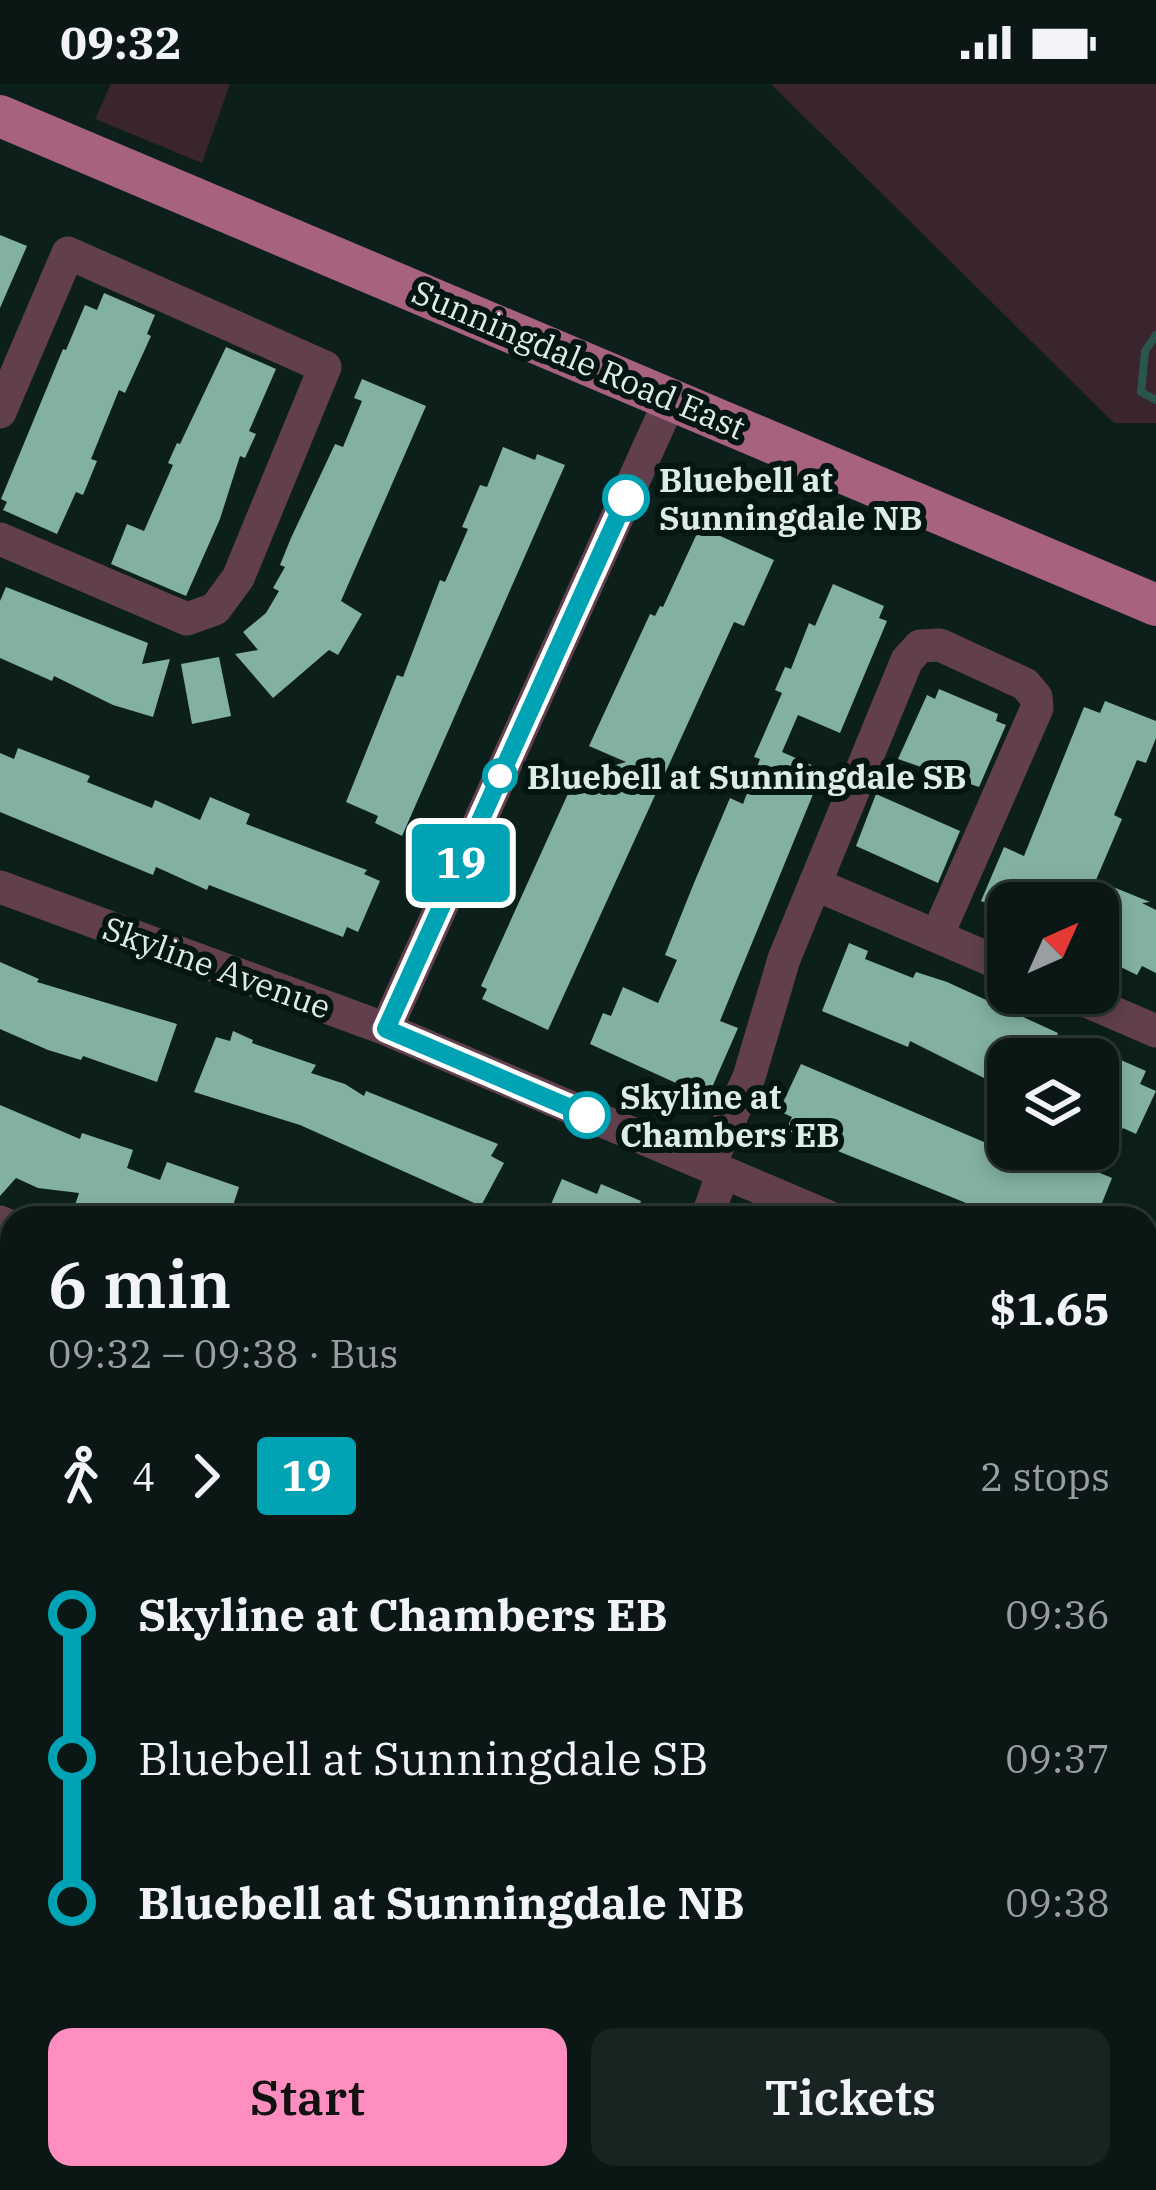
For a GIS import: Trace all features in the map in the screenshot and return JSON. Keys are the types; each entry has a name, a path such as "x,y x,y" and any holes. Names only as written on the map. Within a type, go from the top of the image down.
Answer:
{"main road":[{"name":"Sunningdale Road East","path":"0,116 1156,604"}],"street":[{"path":"0,412 68,253 326,367 238,578 214,609 187,619 0,539"},
{"path":"386,1029 671,398"},
{"path":"709,1206 716,1169 784,959 907,660 920,646 940,645 1025,684 1037,708 937,936"},
{"path":"815,884 987,958"},
{"name":"Skyline Avenue","path":"0,887 386,1029 802,1206"},
{"path":"1117,1014 1156,1031"}],"shaded area":[{"path":"111,84 230,84 202,163 95,119"},
{"path":"771,84 1156,84 1156,423 1114,423"}],"building":[{"path":"0,235 27,246 0,308"},
{"path":"104,293 155,315 147,334 151,336 125,393 119,390 91,459 97,461 83,495 76,492 57,534 3,510 7,502 1,499 85,305 97,310"},
{"path":"226,347 276,369 249,431 256,434 245,458 240,456 220,519 186,596 111,564 127,524 144,531 173,465 168,463"},
{"path":"362,379 426,406 341,601 362,614 338,655 329,650 273,698 235,654 258,650 243,632 266,613 279,591 273,588 285,567 280,565 335,444 343,447 362,401 354,398"},
{"path":"503,447 565,465 402,836 375,823 378,816 346,802 397,675 403,677 440,580 445,582 468,529 462,527 480,485 487,487"},
{"path":"700,527 774,560 744,626 734,622 548,1030 482,999 487,989 481,986 576,776 626,762 589,746 650,614 655,616 663,607"},
{"path":"833,584 884,606 879,618 887,621 840,733 798,715 782,752 823,770 720,1021 738,1028 710,1092 700,1088 698,1093 590,1044 603,1013 611,1016 623,987 658,1003 677,960 665,955 694,883 730,798 743,804 760,759 754,757 782,693 775,690 785,667 791,669 809,623 815,626"},
{"path":"6,587 148,643 142,664 170,659 153,717 0,658 0,601"},
{"path":"219,657 231,716 192,724 181,664"},
{"path":"939,689 998,714 996,721 1006,725 979,787 898,759 927,695 935,699"},
{"path":"1105,701 1156,721 1156,738 1146,763 1137,760 1114,815 1122,819 1096,880 1101,882 989,882 1004,847 1024,856 1084,707 1100,713"},
{"path":"18,748 90,776 87,782 152,808 155,800 200,820 210,797 250,814 246,824 367,870 364,874 380,881 358,932 347,927 343,937 209,885 207,890 156,867 153,875 0,812 0,753 14,759"},
{"path":"876,794 960,831 938,883 856,846"},
{"path":"1119,889 1150,902 1142,903 1156,910 1156,973 1142,966 1137,975 1119,966"},
{"path":"849,943 868,951 865,959 913,978 916,972 947,982 987,1000 987,1014 1017,1014 1058,1033 1056,1038 987,1038 987,1080 910,1041 908,1047 822,1011"},
{"path":"0,962 39,979 37,982 177,1024 157,1082 83,1056 81,1060 48,1050 0,1029"},
{"path":"233,1031 252,1043 316,1065 311,1073 364,1096 366,1091 498,1144 491,1156 504,1163 481,1206 300,1125 194,1092 216,1037 230,1041"},
{"path":"1119,1059 1146,1071 1140,1084 1156,1091 1136,1134 1123,1128 1120,1133"},
{"path":"801,1064 984,1142 987,1138 987,1170 1093,1170 1112,1178 1101,1206 973,1206 786,1130 792,1117 779,1111"},
{"path":"0,1105 80,1139 82,1133 133,1150 127,1168 160,1180 167,1162 239,1187 233,1206 79,1206 75,1205 79,1193 38,1188 16,1178 0,1196"},
{"path":"562,1179 597,1194 601,1184 641,1201 639,1206 550,1206"}],"waterway":[{"path":"1156,335 1145,351 1141,392 1156,400"}],"bus line":[{"name":"19","path":"587,1115 386,1029 626,498"}],"place":[{"name":"Bluebell at Sunningdale NB","path":"626,498"},
{"name":"Bluebell at Sunningdale SB","path":"500,776"},
{"name":"Skyline at Chambers EB","path":"587,1115"}]}
